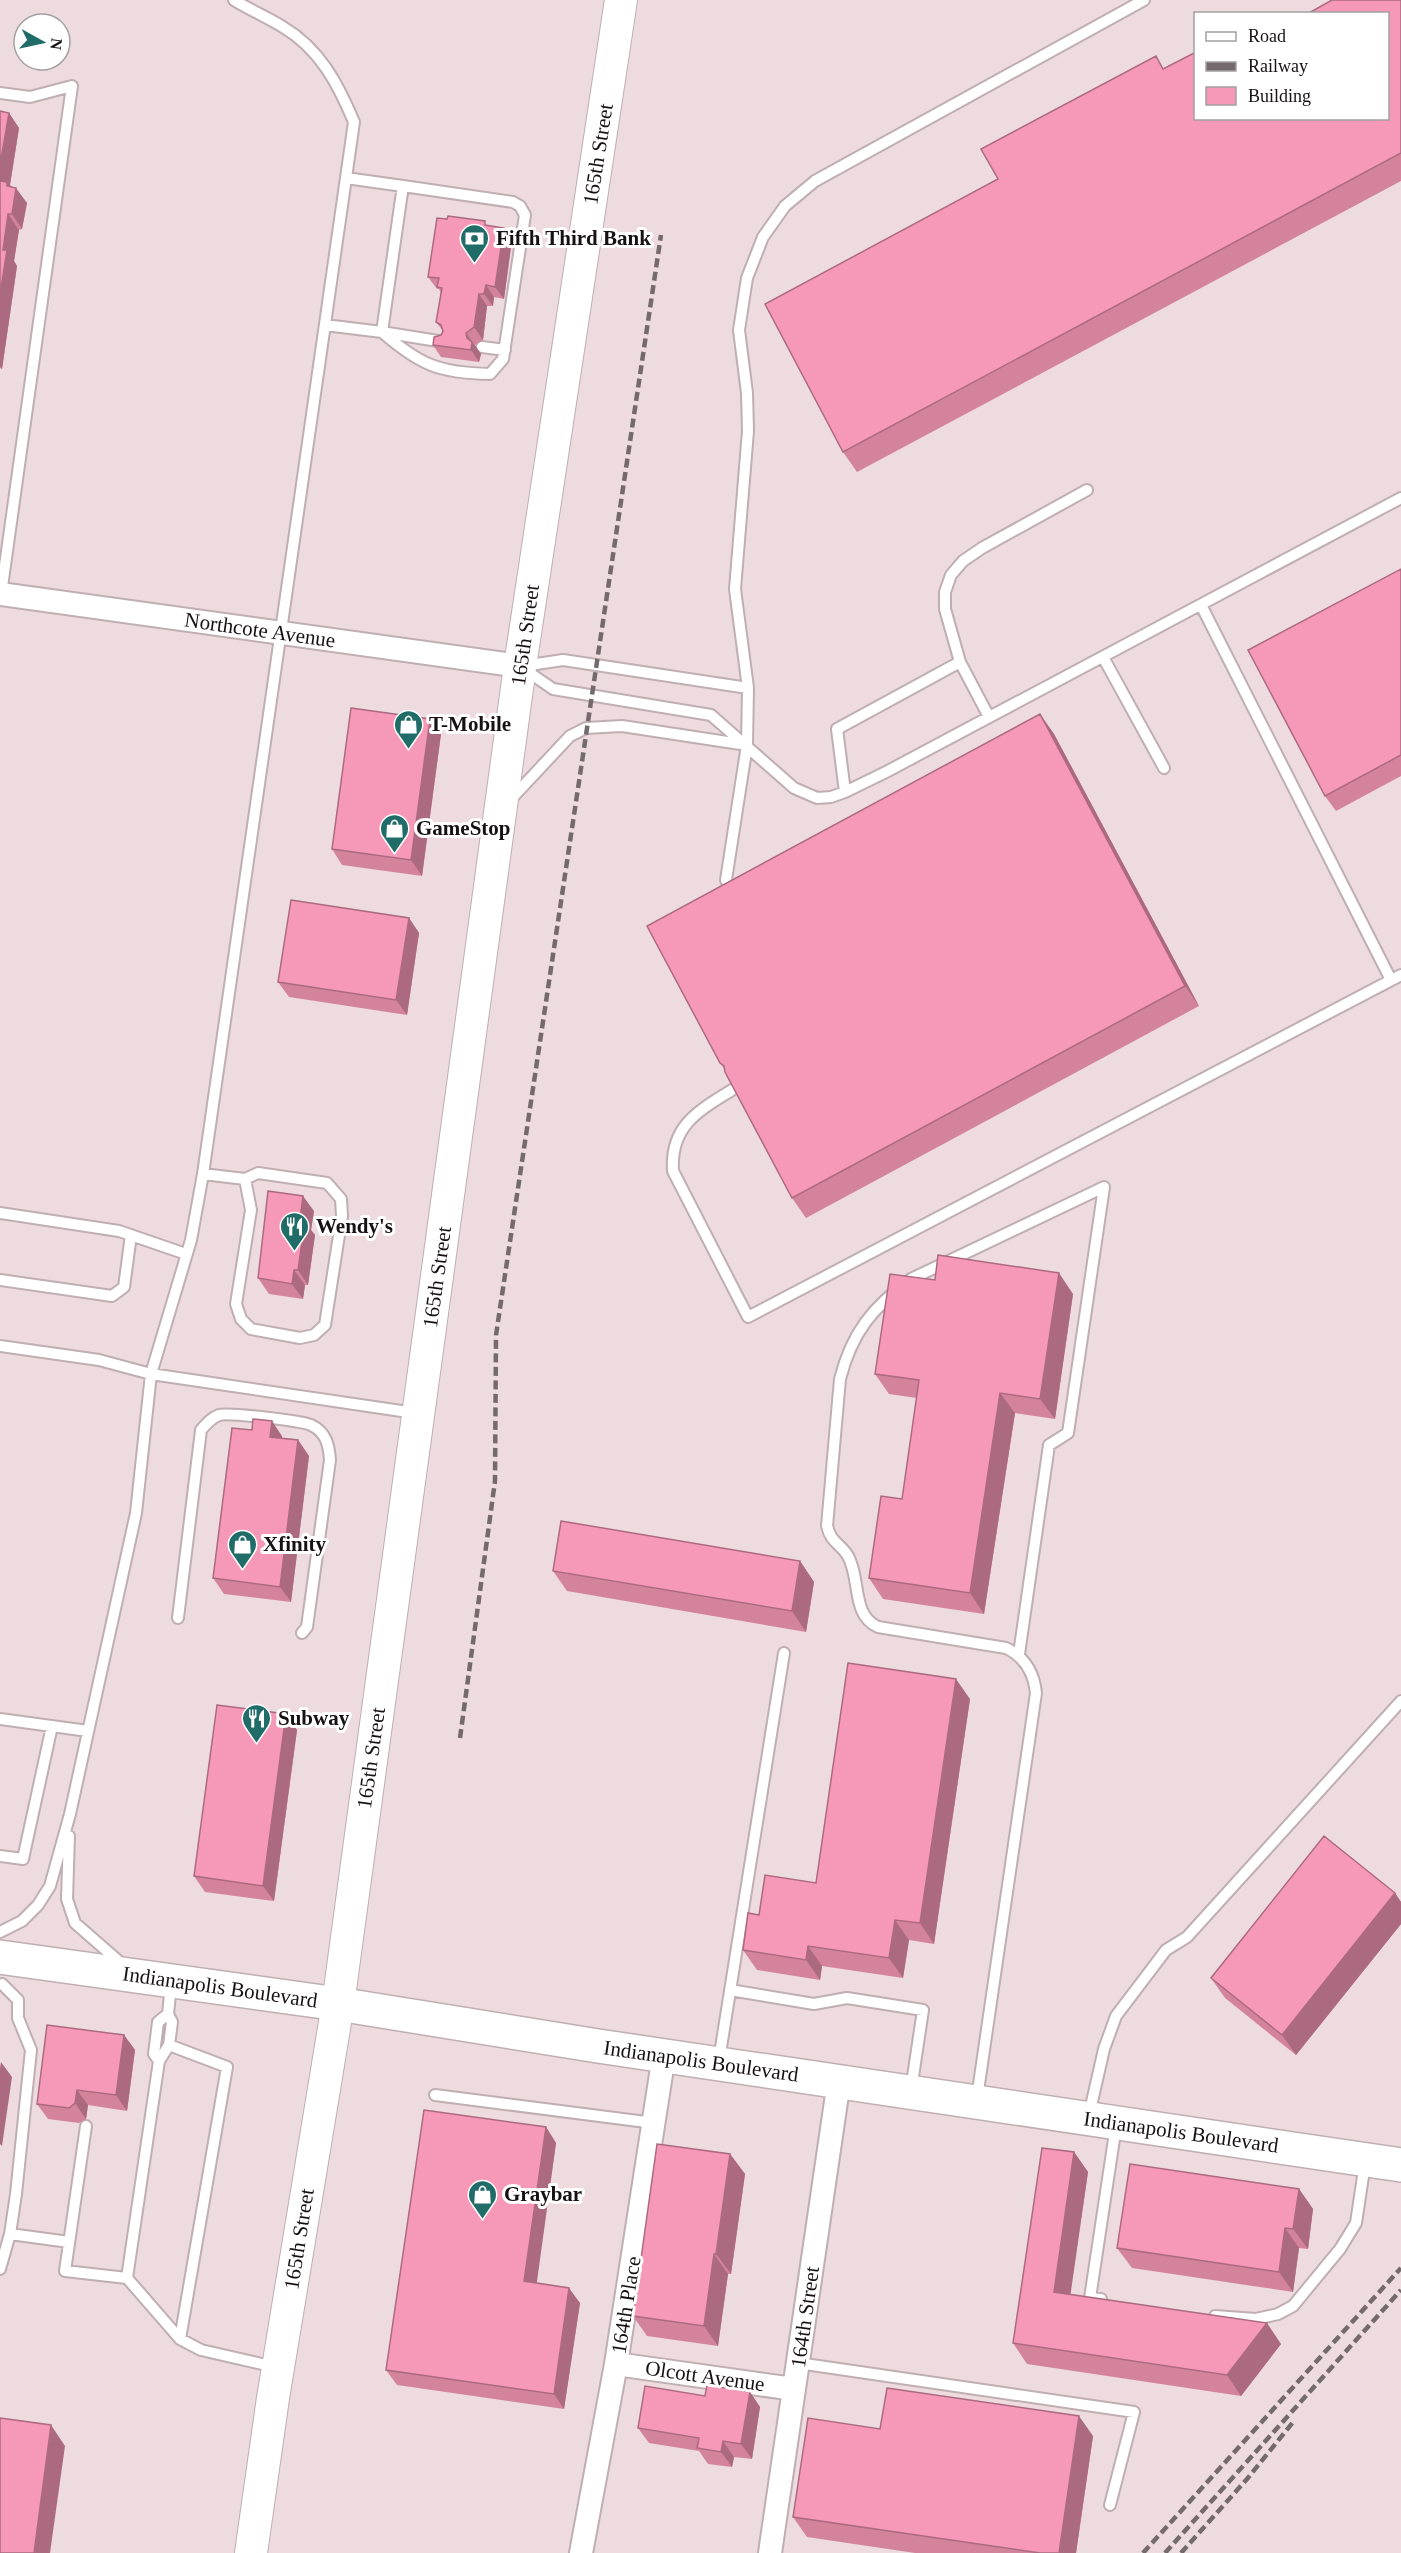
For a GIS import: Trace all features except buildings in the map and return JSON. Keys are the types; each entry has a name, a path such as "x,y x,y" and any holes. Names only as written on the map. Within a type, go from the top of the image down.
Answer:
{"main road":[{"name":"165th Street","path":"251,2553 278,2368 338,2004 520,666 621,0"},
{"name":"Indianapolis Boulevard","path":"2,1966 171,1980 1401,2164"}],"street":[{"name":"Northcote Avenue","path":"1,594 520,666"},
{"name":"164th Place","path":"581,2553 616,2364 664,2055"},
{"name":"164th Street","path":"770,2553 839,2081"},
{"name":"Olcott Avenue","path":"616,2364 794,2389"}],"lane":[{"path":"0,2269 10,2235 31,2050 18,2018 18,2000 2,1966 22,1921 38,1905 50,1886 70,1814 136,1513 151,1374 186,1254 203,1174 354,123 340,89 314,50 283,27 234,0"},
{"path":"726,880 747,745 748,688 735,589 748,431 747,393 740,330 747,278 763,237 785,206 815,181 1144,0"},
{"path":"0,93 30,97 72,86 5,528 1,594"},
{"path":"346,178 513,202 520,206 525,215 505,350 503,359 490,374 469,373 420,362 382,332"},
{"path":"382,332 403,186"},
{"path":"325,325 444,342"},
{"path":"482,347 505,350"},
{"path":"989,717 960,662 945,609 945,592 951,575 963,561 982,548 1087,490"},
{"path":"520,666 553,690 711,715 794,788 805,795 817,798 831,797 845,792 989,717 1401,498"},
{"path":"732,1090 700,1109 685,1125 676,1139 672,1163 675,1176 748,1317 1396,977 1201,605"},
{"path":"1103,657 1164,768"},
{"path":"520,666 563,660 748,688"},
{"path":"845,792 837,729 960,662"},
{"path":"500,810 570,736 586,728 622,726 747,745"},
{"path":"203,1174 244,1179 258,1173 327,1183 341,1199 342,1216 326,1325 314,1335 300,1338 251,1329 241,1319 236,1304 251,1210 244,1179"},
{"path":"977,2102 1036,1693 1029,1669 1018,1654 1006,1648 878,1628 869,1623 863,1614 848,1556 829,1537 827,1526 840,1380 846,1358 867,1320 884,1299 911,1279 1104,1187 1068,1433 1049,1445 1018,1654"},
{"path":"0,1213 119,1232 186,1254"},
{"path":"0,1280 112,1296 124,1287 131,1235"},
{"path":"0,1346 99,1360 151,1374 418,1414"},
{"path":"178,1618 201,1430 210,1420 221,1414 310,1425 321,1432 329,1443 330,1460 307,1628 302,1634"},
{"path":"719,2063 784,1653"},
{"path":"1113,2301 1090,2298 1109,2032 1116,2016 1134,1989 1166,1950 1187,1937 1401,1701"},
{"path":"0,1719 88,1731"},
{"path":"0,1856 23,1860 52,1726"},
{"path":"70,1814 67,1899 75,1923 135,1976"},
{"path":"127,2278 159,2061 169,2045 172,2022 168,2014 171,1980"},
{"path":"730,1990 814,2004 847,1998 923,2010 911,2092"},
{"path":"159,2061 154,2054 158,2022 168,2014"},
{"path":"169,2045 227,2067 180,2339"},
{"path":"435,2096 654,2123"},
{"path":"86,2126 65,2271 127,2278 180,2339 201,2350 278,2368"},
{"path":"1205,2314 1256,2319 1278,2314 1293,2306 1340,2249 1356,2223 1366,2159"},
{"path":"10,2235 69,2242"},
{"path":"798,2363 1134,2412 1110,2505"}],"railway":[{"path":"460,1738 495,1481 496,1335 661,235"},
{"path":"1143,2553 1401,2268"},
{"path":"1165,2553 1401,2290"},
{"path":"1181,2553 1247,2479 1294,2421"}],"place":[{"name":"Fifth Third Bank","path":"475,264"},
{"name":"T-Mobile","path":"408,750"},
{"name":"GameStop","path":"395,854"},
{"name":"Wendy's","path":"295,1252"},
{"name":"Xfinity","path":"242,1570"},
{"name":"Subway","path":"257,1744"},
{"name":"Graybar","path":"483,2220"}]}
